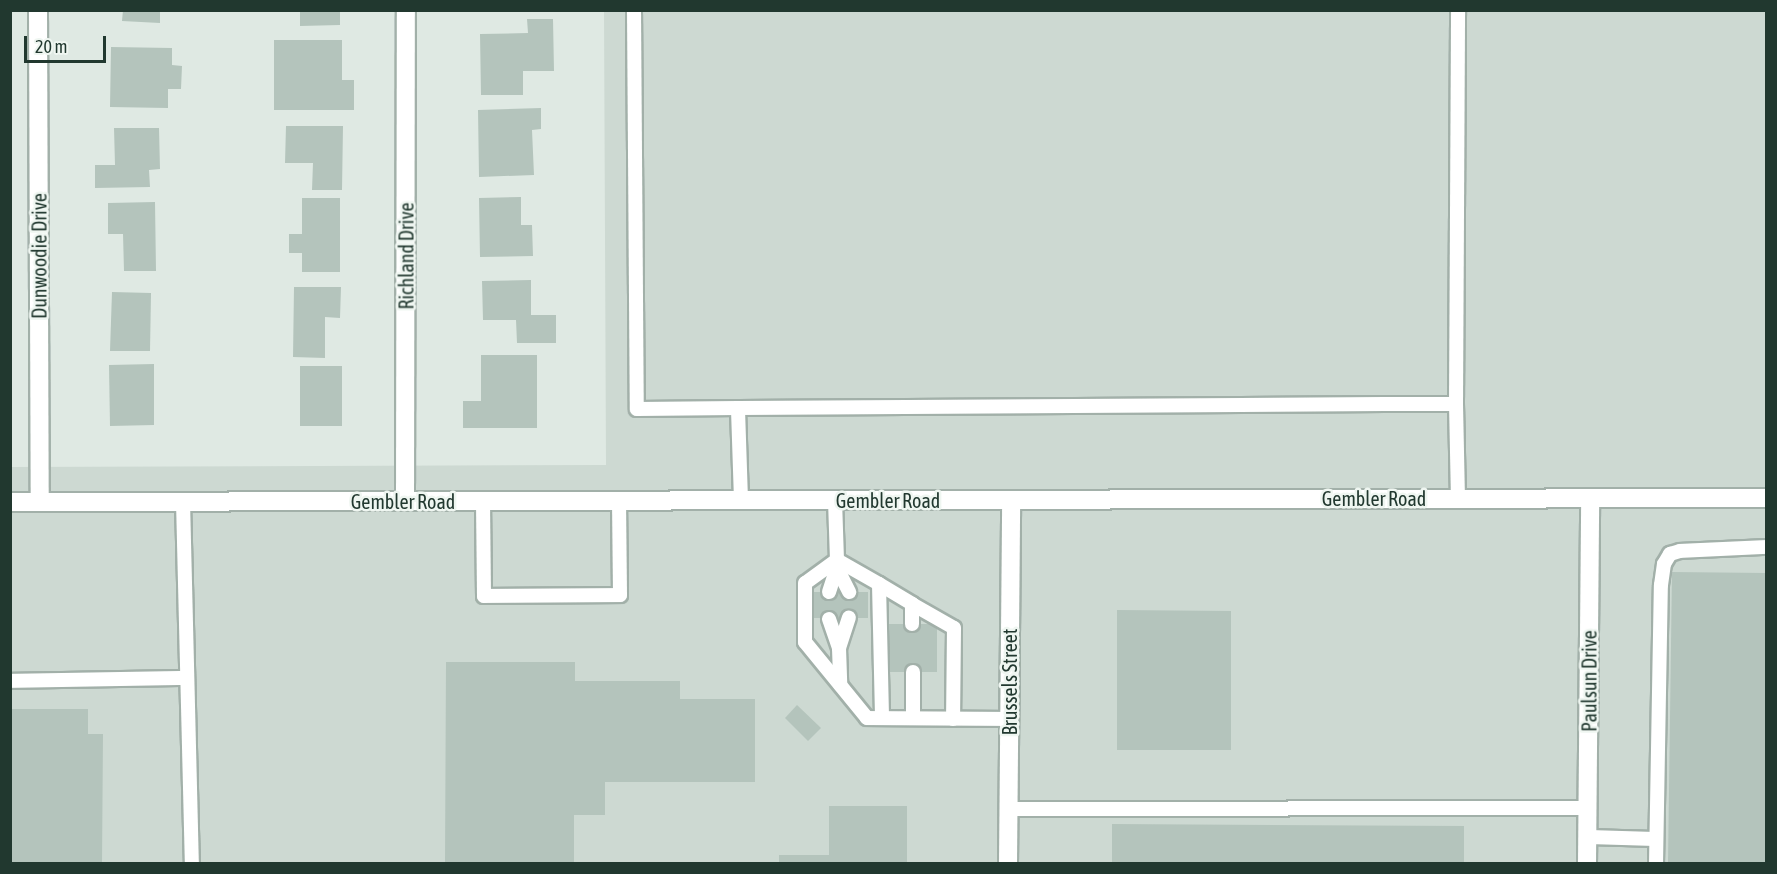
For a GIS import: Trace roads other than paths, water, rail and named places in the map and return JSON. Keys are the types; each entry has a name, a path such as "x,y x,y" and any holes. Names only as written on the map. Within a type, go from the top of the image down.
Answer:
{"main road":[{"name":"Dunwoodie Drive","path":"38,10 40,502"},
{"name":"Richland Drive","path":"405,501 406,10"},
{"name":"Paulsun Drive","path":"1587,864 1590,498"},
{"name":"Gembler Road","path":"10,502 1767,498"},
{"name":"Brussels Street","path":"1008,864 1011,500"}],"lane":[{"path":"634,10 637,409 1456,404"},
{"path":"1458,10 1456,404 1458,498"},
{"path":"738,408 741,500"},
{"path":"483,501 484,596 495,596 620,595 619,500"},
{"path":"829,592 837,564 835,500"},
{"path":"183,501 192,864"},
{"path":"1656,864 1661,585 1664,564 1670,554 1680,551 1767,548"},
{"path":"837,564 879,584 954,628 953,719"},
{"path":"837,564 849,592"},
{"path":"837,564 805,583 805,642 867,718 1009,719"},
{"path":"879,584 882,718"},
{"path":"912,604 912,624"},
{"path":"839,648 849,618"},
{"path":"829,619 839,648 840,685"},
{"path":"913,672 913,718"},
{"path":"10,681 187,678"},
{"path":"1008,808 1588,808"},
{"path":"1588,837 1656,839"}]}
